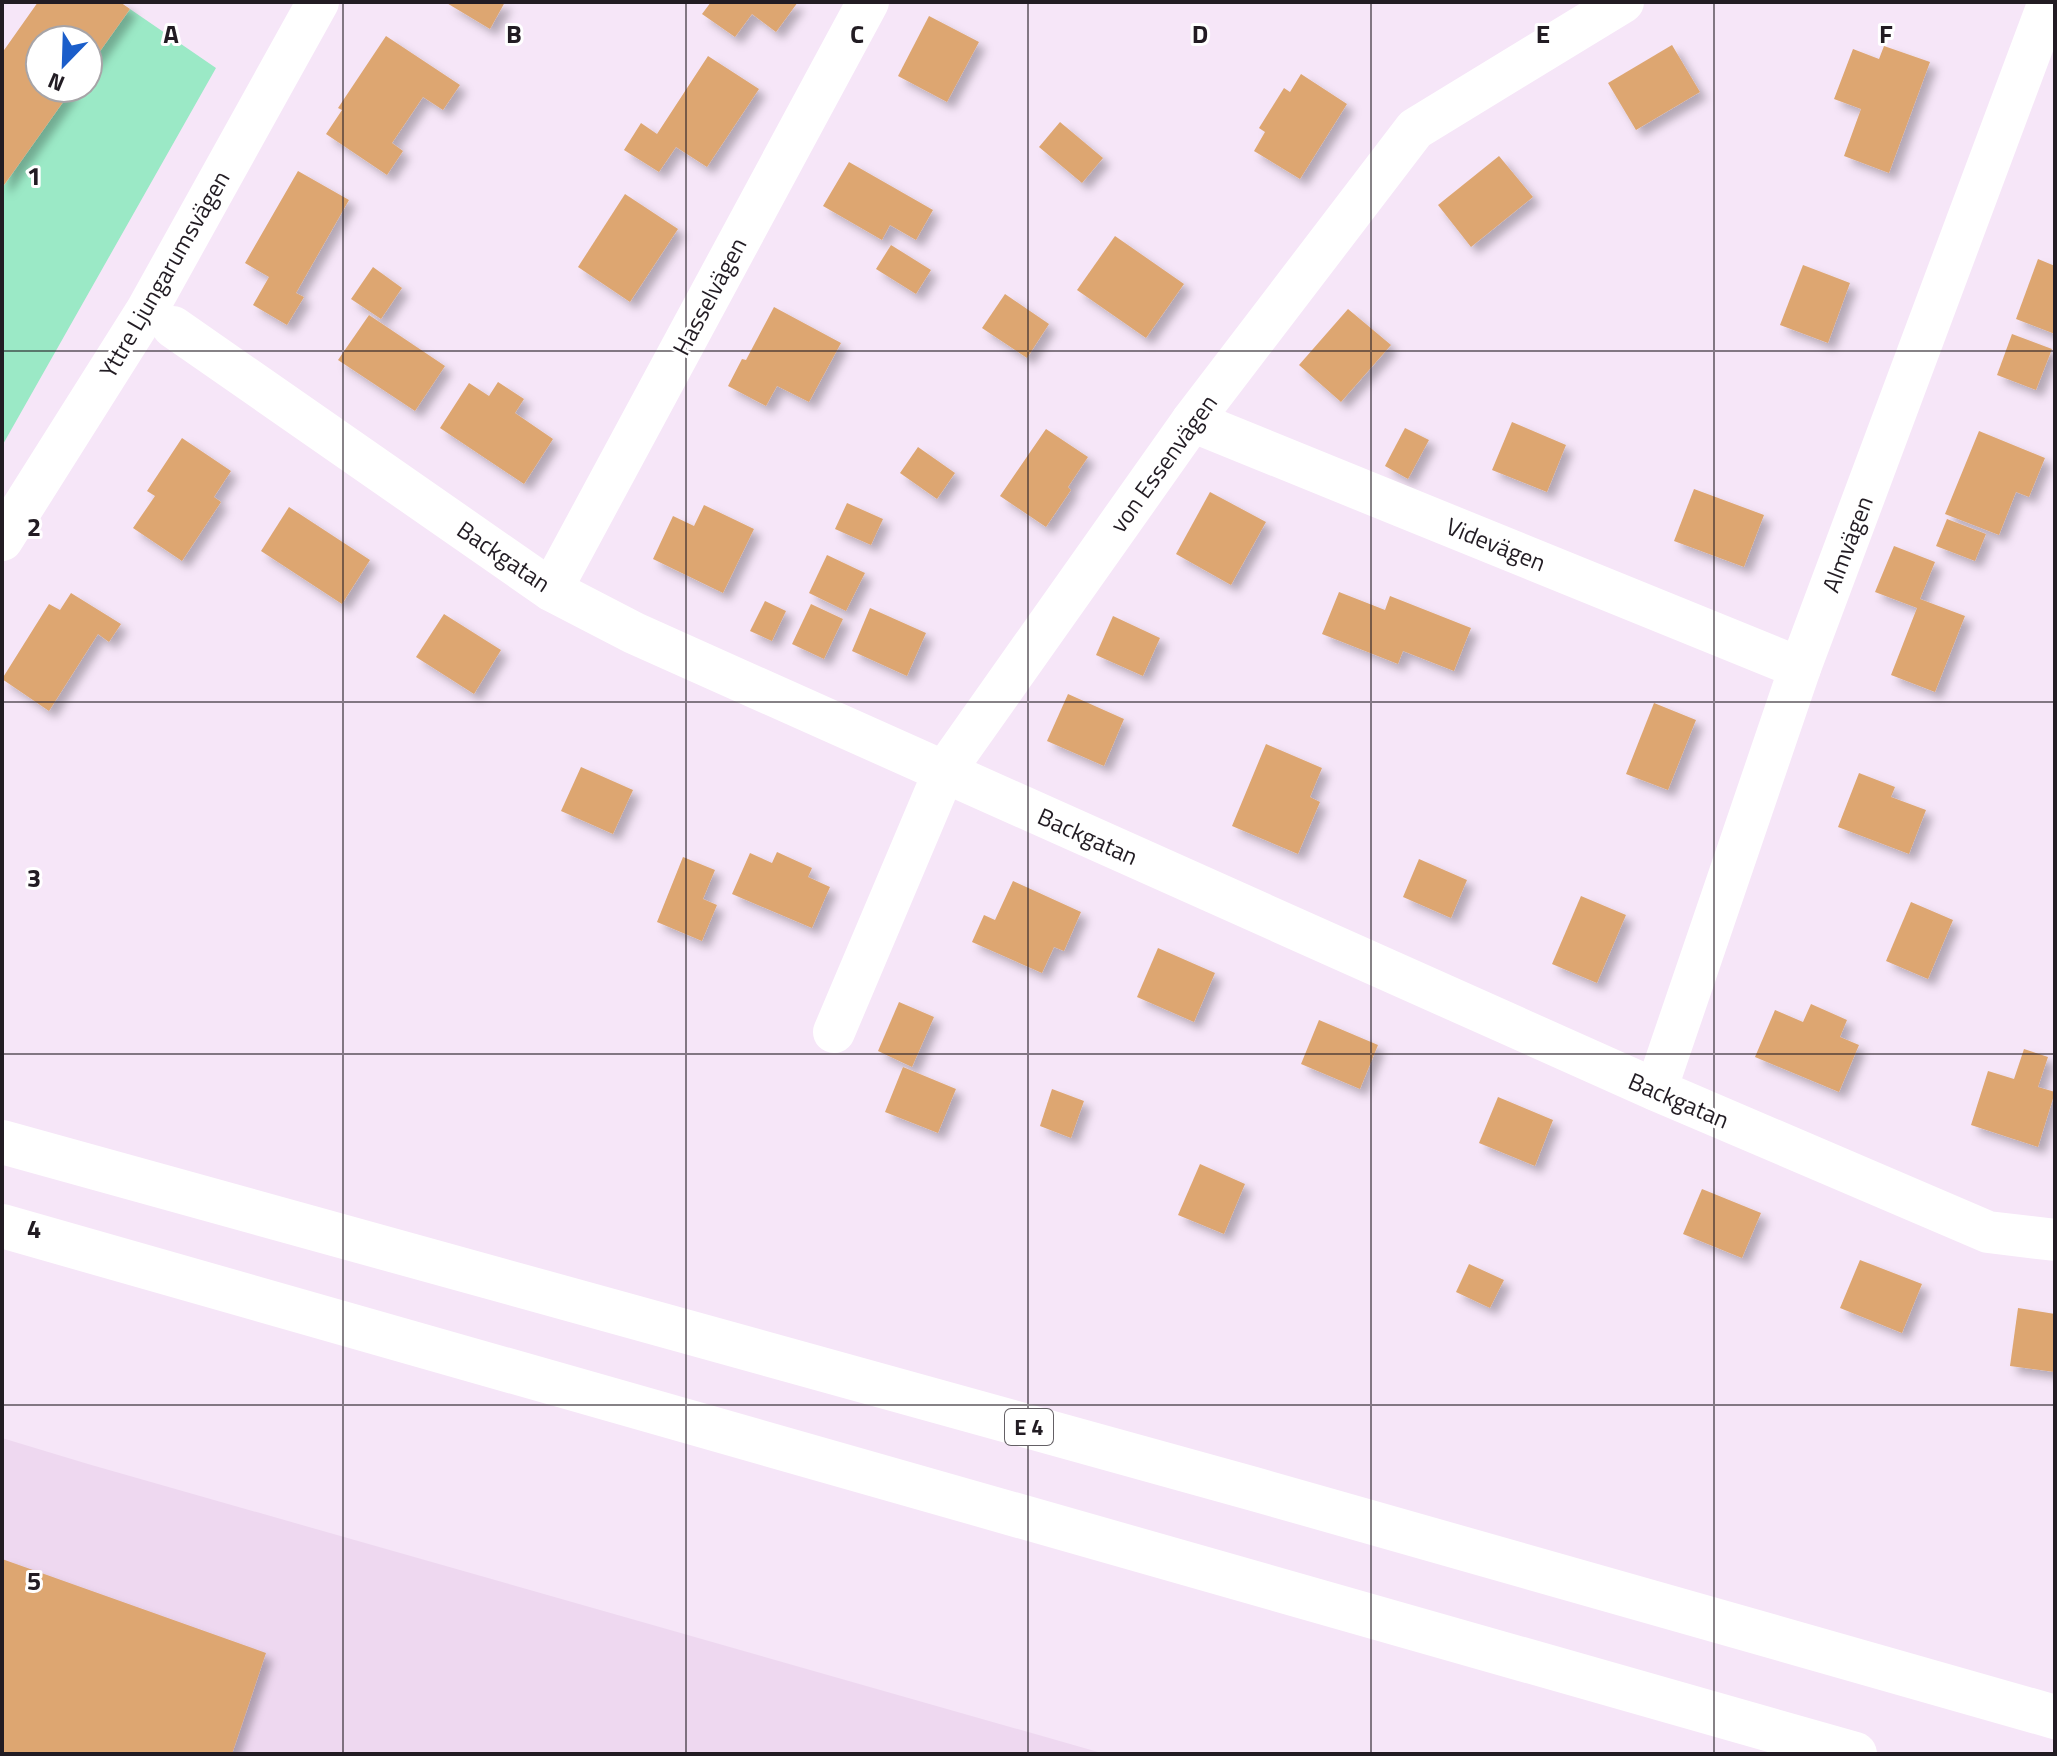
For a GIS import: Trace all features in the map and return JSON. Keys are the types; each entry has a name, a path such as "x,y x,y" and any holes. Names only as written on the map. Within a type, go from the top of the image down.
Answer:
{"highway":[{"name":"E 4","path":"2,1142 1254,1489 2055,1717"},
{"path":"2,1226 1855,1754"}],"street":[{"name":"Yttre Ljungarumsvägen","path":"2,540 147,310 318,2"},
{"name":"Hasselvägen","path":"551,590 868,2"},
{"name":"von Essenvägen","path":"834,1032 944,772 1192,421 1415,129 1623,2"},
{"name":"Almvägen","path":"1656,1090 1800,668 2049,2"},
{"name":"Backgatan","path":"173,327 551,590 634,633 1656,1090 1988,1232 2055,1240"},
{"name":"Videvägen","path":"1192,421 1800,668"}],"shaded area":[{"path":"2,1438 88,1464 1105,1754 2,1754"}],"green space":[{"path":"130,9 216,68 2,446 2,188 62,104 104,104 104,46"}],"building":[{"path":"38,2 120,2 130,9 104,46 104,24 24,24 24,104 62,104 2,188 2,53"},
{"path":"445,2 505,2 490,29"},
{"path":"711,2 798,2 776,32 752,14 735,37 702,14"},
{"path":"929,16 979,42 947,102 898,76"},
{"path":"386,36 460,85 443,110 423,97 392,143 403,151 387,175 326,134 342,110 338,108"},
{"path":"1672,45 1700,92 1636,130 1608,83"},
{"path":"1884,46 1930,62 1889,173 1844,156 1861,109 1834,99 1853,49 1879,59"},
{"path":"708,56 759,89 707,167 676,147 659,172 624,150 641,123 657,134"},
{"path":"1301,74 1347,104 1300,179 1254,151 1265,132 1259,128 1284,88 1290,92"},
{"path":"1060,122 1103,158 1082,183 1039,147"},
{"path":"1499,156 1533,197 1471,247 1438,205"},
{"path":"849,162 933,210 916,240 890,225 882,240 823,206"},
{"path":"298,171 349,200 296,293 304,297 287,325 253,305 269,277 245,263"},
{"path":"625,194 678,229 630,302 578,267"},
{"path":"1115,236 1184,284 1146,338 1077,290"},
{"path":"891,245 931,270 916,294 876,269"},
{"path":"2038,259 2055,266 2055,334 2016,319"},
{"path":"1803,265 1850,283 1828,343 1780,325"},
{"path":"373,267 402,288 381,319 351,299"},
{"path":"1005,294 1049,324 1027,358 982,328"},
{"path":"774,307 841,343 809,402 777,386 766,406 728,386 742,359 746,360"},
{"path":"1348,309 1391,345 1341,402 1299,365"},
{"path":"369,315 445,366 415,411 338,360"},
{"path":"2012,334 2052,349 2036,390 1997,375"},
{"path":"498,382 524,399 515,413 553,439 524,484 440,428 469,383 489,396"},
{"path":"1512,422 1566,445 1547,492 1492,470"},
{"path":"1405,428 1429,440 1408,479 1385,466"},
{"path":"1046,429 1088,457 1068,487 1071,490 1046,527 1000,496"},
{"path":"1979,431 2045,458 2029,497 2016,492 1999,535 1945,514"},
{"path":"182,438 231,471 214,497 221,502 182,561 133,528 155,496 147,491"},
{"path":"918,447 955,473 937,499 900,473"},
{"path":"1694,489 1764,515 1744,567 1674,541"},
{"path":"1210,492 1266,522 1231,585 1176,554"},
{"path":"847,503 883,519 871,545 835,529"},
{"path":"704,505 754,529 723,593 653,559 673,516 694,526"},
{"path":"289,507 370,560 342,604 261,551"},
{"path":"1947,519 1986,534 1975,561 1936,546"},
{"path":"1894,546 1935,562 1920,599 1965,616 1935,692 1891,675 1917,608 1875,592"},
{"path":"827,555 865,573 846,611 809,593"},
{"path":"1339,592 1385,610 1390,596 1471,628 1454,671 1403,651 1398,664 1322,634"},
{"path":"71,593 121,624 109,642 98,634 49,711 2,679 49,604 60,610"},
{"path":"765,601 786,611 772,641 750,631"},
{"path":"811,604 843,619 824,659 792,644"},
{"path":"870,608 926,633 907,676 852,651"},
{"path":"444,614 501,650 474,694 416,657"},
{"path":"1113,616 1160,638 1143,676 1096,655"},
{"path":"1068,694 1124,719 1104,766 1047,741"},
{"path":"1654,703 1696,720 1668,790 1626,774"},
{"path":"1266,744 1322,768 1310,797 1320,802 1298,854 1232,826"},
{"path":"581,767 633,790 613,834 561,811"},
{"path":"1859,773 1895,787 1891,797 1926,810 1909,854 1838,827"},
{"path":"777,852 812,868 808,877 830,887 812,928 732,894 750,853 772,863"},
{"path":"683,857 715,870 703,899 717,905 702,941 657,922"},
{"path":"1419,859 1467,880 1451,918 1403,897"},
{"path":"1013,881 1081,912 1064,951 1054,947 1042,973 972,942 984,915 995,920"},
{"path":"1581,896 1626,915 1597,983 1552,964"},
{"path":"1911,902 1953,920 1928,979 1886,961"},
{"path":"1158,948 1215,973 1194,1022 1137,997"},
{"path":"899,1002 934,1017 912,1067 878,1051"},
{"path":"1811,1004 1847,1020 1840,1037 1859,1045 1839,1092 1755,1057 1775,1010 1803,1022"},
{"path":"1319,1020 1378,1045 1360,1089 1301,1064"},
{"path":"2024,1049 2048,1057 2038,1087 2055,1092 2038,1147 1971,1125 1988,1071 2014,1079"},
{"path":"903,1067 956,1089 938,1133 885,1112"},
{"path":"1052,1089 1084,1101 1071,1138 1040,1126"},
{"path":"1498,1097 1553,1120 1535,1166 1479,1143"},
{"path":"1200,1164 1245,1184 1224,1234 1178,1215"},
{"path":"1702,1189 1761,1213 1742,1258 1683,1234"},
{"path":"1860,1260 1922,1284 1902,1333 1840,1308"},
{"path":"1469,1264 1504,1280 1490,1308 1456,1292"},
{"path":"2018,1308 2055,1314 2055,1372 2010,1366"},
{"path":"2,1559 266,1653 232,1754 2,1754"}]}
